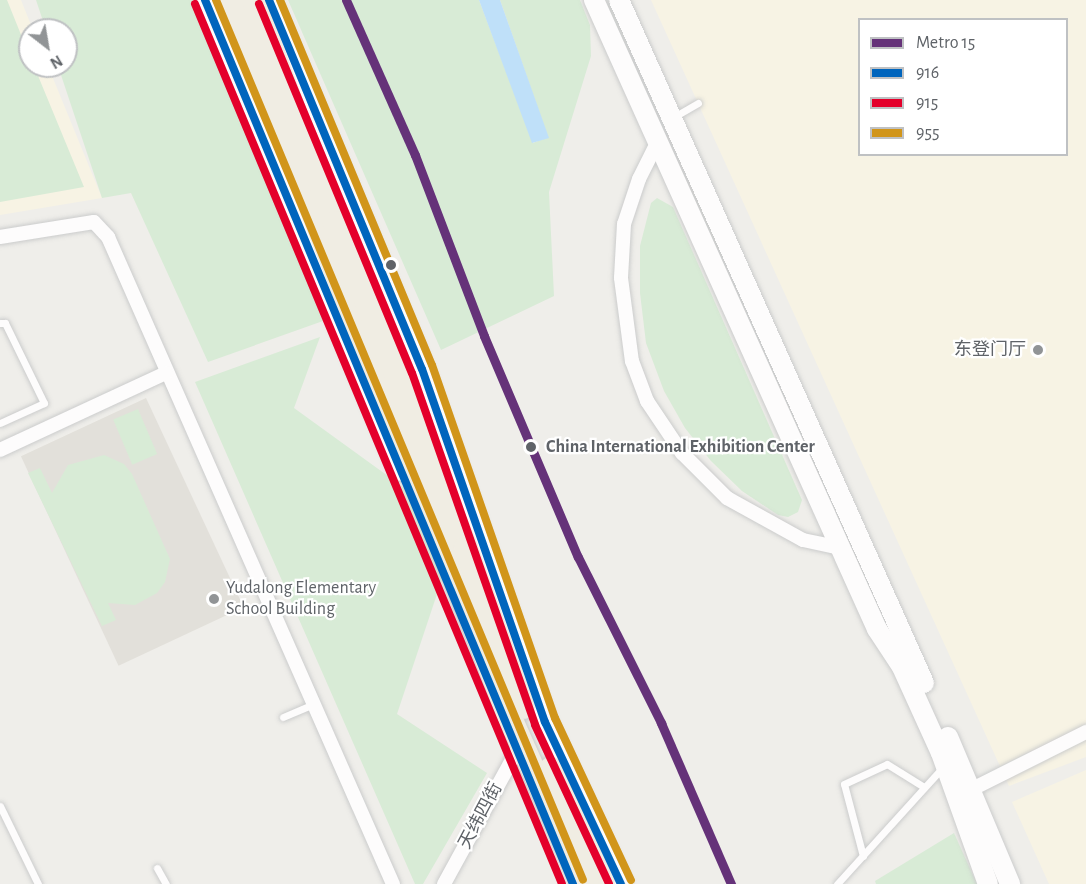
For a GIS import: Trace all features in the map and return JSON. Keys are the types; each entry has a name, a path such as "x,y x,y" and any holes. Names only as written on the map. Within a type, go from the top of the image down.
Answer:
{"highway":[{"path":"230,0 507,711 584,884"},
{"path":"254,0 335,223 466,548 522,705 603,884"}],"street":[{"path":"205,0 573,884"},
{"path":"270,0 422,369 546,722 621,884"},
{"path":"594,0 877,628 902,667 945,765 988,884"},
{"path":"619,0 1010,884"},
{"path":"658,141 639,180 624,224 621,278 632,361 647,401 682,453 727,498 802,540 842,548"},
{"path":"0,237 94,222 108,237 393,884"},
{"path":"0,450 52,420 166,373"},
{"path":"970,790 1086,732"},
{"name":"天纬四街","path":"444,884 518,749"}],"lane":[{"path":"671,118 699,103"},
{"path":"0,323 5,323 44,403 0,423"},
{"path":"284,717 313,704"},
{"path":"862,856 844,784 887,764 924,787"},
{"path":"837,884 945,765"},
{"path":"0,806 38,884"},
{"path":"158,868 166,884"}],"shaded area":[{"path":"0,0 21,0 28,18 18,18 18,78 53,78 102,198 0,215"},
{"name":"China International Exhibition Center","path":"651,0 1086,0 1086,757 1009,786"},
{"path":"146,398 244,607 119,666 21,456"},
{"path":"1086,770 1086,884 1049,884 1012,802"}],"green space":[{"path":"0,0 7,0 18,27 18,78 39,78 84,187 0,202"},
{"path":"36,0 198,0 323,321 208,362 131,193 102,198 62,78 78,78 78,18 42,18"},
{"path":"288,0 479,0 533,143 548,137 500,0 580,0 590,25 591,56 549,192 554,296 441,350"},
{"path":"657,198 673,207 802,500 798,512 788,517 778,515 742,491 711,461 685,428 664,391 646,343 640,293 640,246 651,203"},
{"path":"320,337 294,408 428,505 450,555 397,714 487,773 423,884 415,884 195,382"},
{"path":"138,409 157,454 132,465 113,420"},
{"path":"104,455 124,464 132,474 170,559 165,582 157,593 135,605 108,603 116,620 102,626 28,473 40,468 52,493 68,465"},
{"path":"954,833 977,884 876,884 875,881"}],"water":[{"path":"479,0 500,0 549,138 532,143"}],"metro line":[{"name":"15","path":"346,0 415,155 484,336 578,557 661,723 731,884"}],"transit line":[{"name":"916","path":"205,0 573,884"},
{"name":"955","path":"216,0 583,880"},
{"name":"916","path":"269,0 422,369 545,722 621,884"},
{"name":"955","path":"280,0 432,365 555,718 631,880"},
{"name":"915","path":"195,4 562,884"},
{"name":"915","path":"259,4 412,373 535,725 609,884"}],"place":[{"name":"东登门厅","path":"1038,350"},
{"name":"China International Exhibition Center","path":"531,447"},
{"name":"Yudalong Elementary School Building","path":"214,599"}]}
